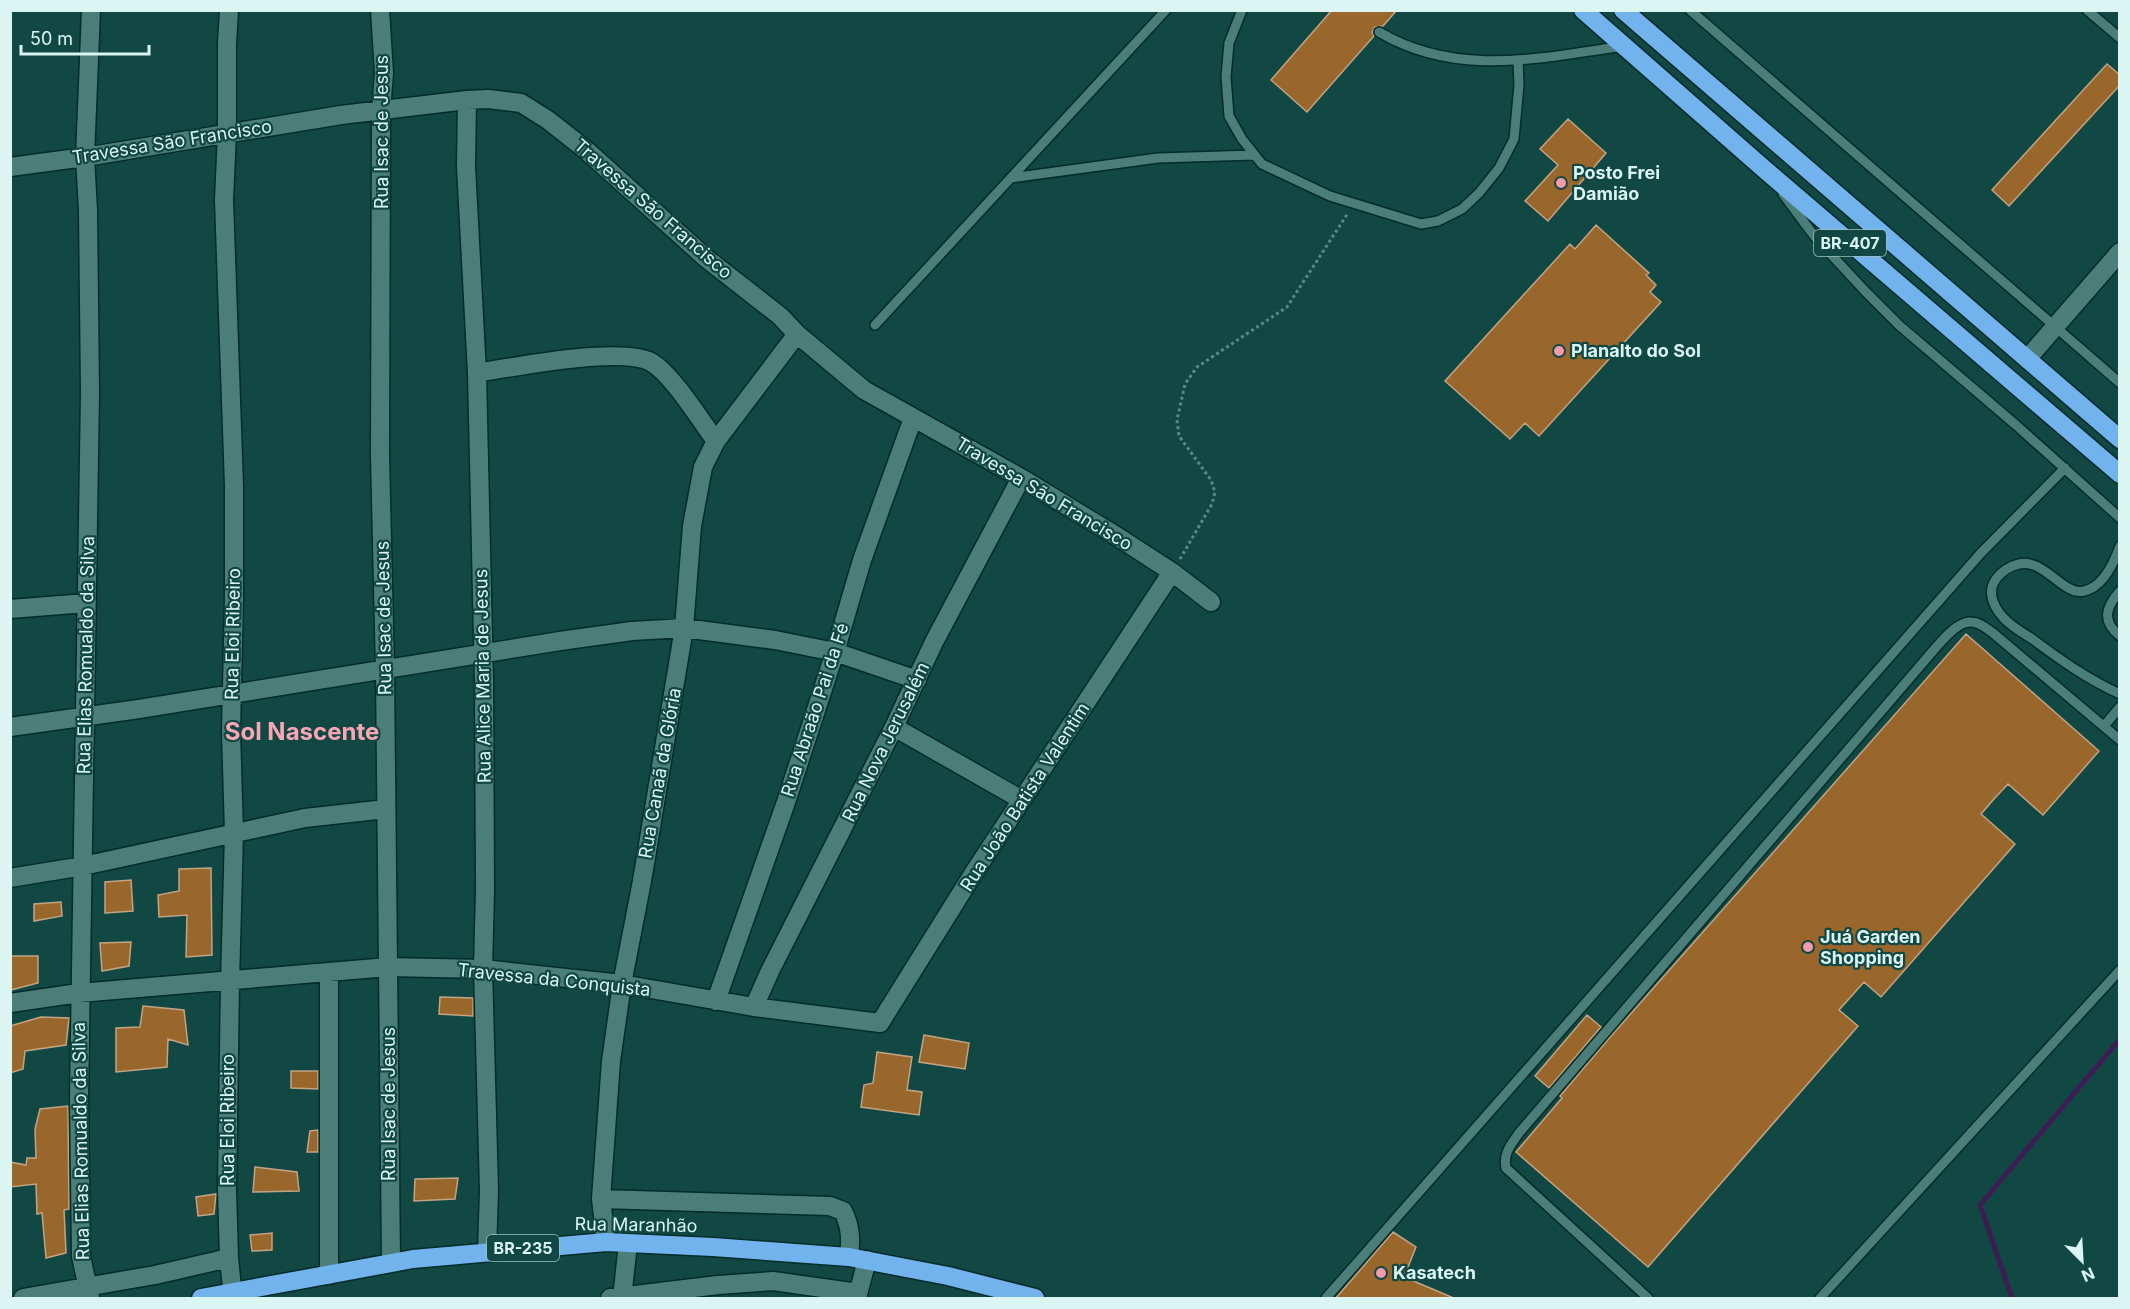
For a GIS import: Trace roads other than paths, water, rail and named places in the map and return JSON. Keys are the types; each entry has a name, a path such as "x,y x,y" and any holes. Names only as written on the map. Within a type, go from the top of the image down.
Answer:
{"highway":[{"name":"BR-407","path":"1583,10 1763,168 2120,474"},
{"name":"BR-407","path":"1623,10 2120,439"},
{"name":"Rua Maranhão","path":"201,1299 233,1296 391,1262 487,1251 606,1242 858,1258 948,1276 1035,1299"}],"street":[{"name":"Rua Elias Romualdo da Silva","path":"88,1292 81,1256 79,993 90,392 88,212 85,157 91,10"},
{"name":"Rua Eloi Ribeiro","path":"229,10 224,200 234,486 231,731 234,833 227,1110 229,1258 233,1296"},
{"name":"Rua Isac de Jesus","path":"380,10 384,74 381,111 380,416 391,1262"},
{"name":"Travessa São Francisco","path":"10,167 341,115 467,100 488,99 521,103 548,120 586,150 707,259 780,316 797,334 864,390 1020,478 1172,572 1211,602"},
{"name":"Rua Alice Maria de Jesus","path":"467,100 466,166 477,373 482,654 485,878 483,969 489,1190 487,1251"},
{"path":"2027,359 2120,252"},
{"name":"Rua Canaã da Glória","path":"606,1242 601,1199 610,1073 621,984 642,881 684,628 696,501 703,467 716,441 797,334"},
{"path":"477,373 561,360 632,356 651,362 667,376 716,441"},
{"name":"Rua Abraão Pai da Fé","path":"716,1002 781,816 835,652 862,560 913,418"},
{"name":"Rua Nova Jerusalém","path":"754,1007 934,642 1020,478"},
{"name":"Rua João Batista Valentim","path":"880,1023 1022,800 1172,572"},
{"path":"10,609 86,603"},
{"path":"10,727 632,631 684,628 775,640 835,652 917,680"},
{"path":"894,727 1022,800"},
{"path":"10,878 83,866 305,818 386,809"},
{"name":"Travessa da Conquista","path":"10,1003 79,993 388,967 483,969 621,984 716,1002 880,1023"},
{"path":"329,972 329,1275"},
{"path":"601,1199 830,1206 843,1211 847,1219 858,1258 858,1296 773,1281 718,1285 618,1298 628,1244"},
{"path":"23,1299 88,1292 229,1258"}],"lane":[{"path":"875,325 1166,10"},
{"path":"1242,10 1230,43 1226,77 1229,116 1242,139 1262,164 1330,196 1421,224 1438,221 1462,210 1499,168 1514,139 1519,85 1518,61"},
{"path":"1690,10 2120,383"},
{"path":"2087,10 2120,38"},
{"path":"1378,32 1427,53 1464,60 1518,61 1624,46"},
{"path":"1011,178 1158,158 1254,154"},
{"path":"1763,168 1815,237 1900,326 2120,518"},
{"path":"1326,1299 1981,553 2065,468"},
{"path":"2120,546 2101,580 2083,592 2075,591 2039,568 2028,564 2009,568 1995,580 1991,589 1992,599 2008,622 2064,663 2120,694"},
{"path":"2120,591 2112,601 2107,615 2112,630 2120,636"},
{"path":"1648,1299 1506,1168 1504,1159 1506,1152 1519,1133 1932,652 1962,624 1971,622 1980,624 1993,633 2120,740"},
{"path":"2104,726 2120,707"},
{"path":"1820,1299 2120,970"}],"waterway":[{"path":"2012,1298 1980,1205 2120,1039"}],"place":[{"name":"Posto Frei Damião","path":"1561,183"},
{"name":"Planalto do Sol","path":"1559,351"},
{"name":"Juá Garden Shopping","path":"1808,947"},
{"name":"Kasatech","path":"1381,1273"}],"district":[{"name":"Sol Nascente","path":"302,732"}]}
